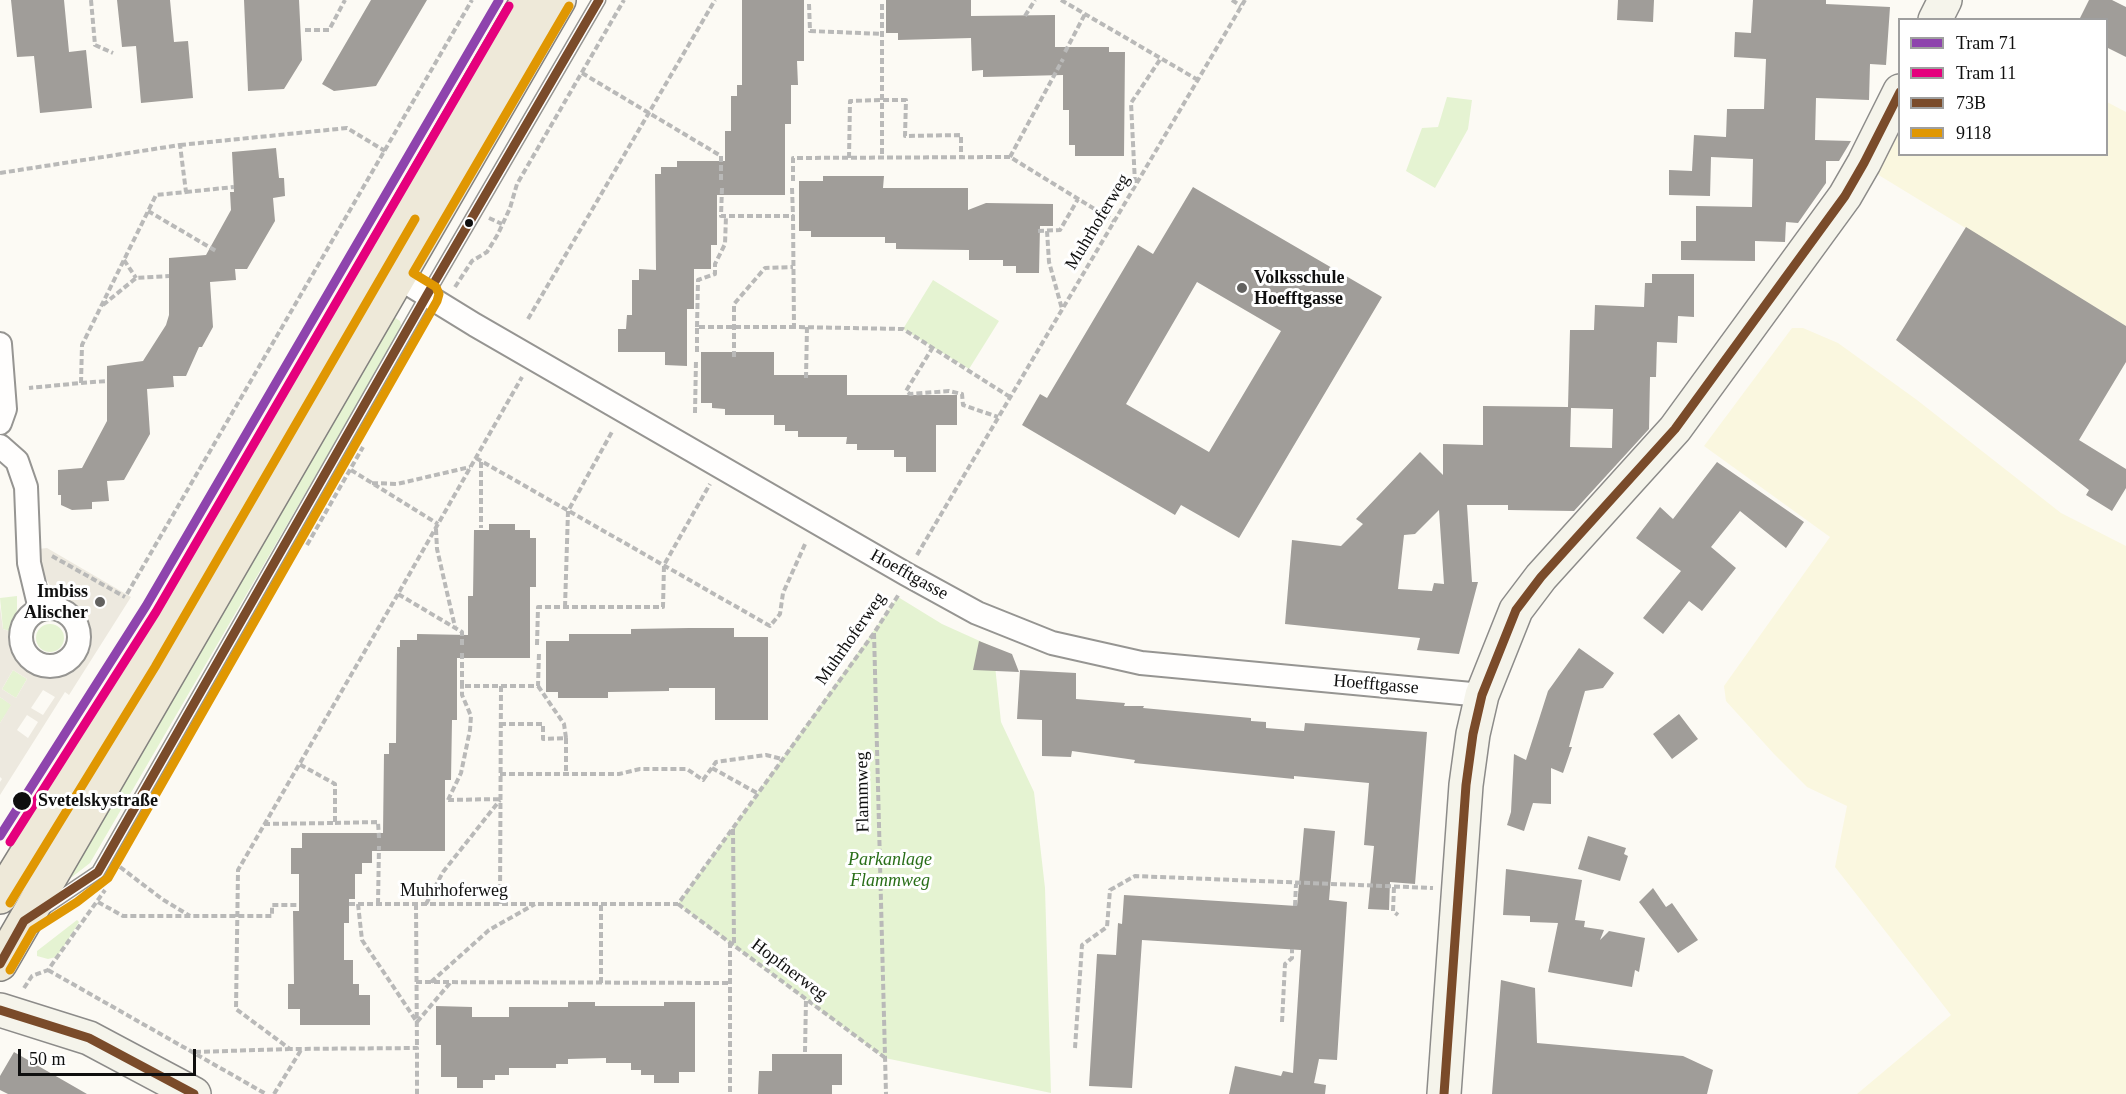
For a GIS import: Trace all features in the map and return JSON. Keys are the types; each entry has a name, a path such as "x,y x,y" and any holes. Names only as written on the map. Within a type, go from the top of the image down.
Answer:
{"main road":[{"path":"0,897 145,661 528,0"},
{"path":"0,964 559,0"}],"street":[{"path":"1936,18 1945,0"},
{"path":"1444,1094 1466,785 1473,734 1482,695 1516,610 1542,577 1675,429 1845,196 1898,93"},
{"name":"Hoefftgasse","path":"398,277 906,574 977,613 1052,643 1141,663 1482,695"},
{"path":"0,344 5,409 0,423"},
{"path":"0,446 17,461 26,487 29,563 40,609"},
{"path":"0,1011 89,1038 194,1094"}],"lane":[{"path":"24,921 98,872 427,295 599,0"}],"path":[{"path":"91,0 95,45 113,53"},
{"path":"305,30 329,30 345,0"},
{"path":"48,553 126,596 472,0"},
{"path":"528,319 715,0"},
{"path":"1025,16 1035,0"},
{"path":"1061,0 1198,80"},
{"path":"1232,0 1241,6"},
{"name":"Muhrhoferweg","path":"350,904 678,904 898,597 906,574 1245,0"},
{"path":"809,4 810,31 882,34"},
{"path":"882,4 882,158"},
{"path":"1065,52 1084,14"},
{"path":"1136,185 1131,103 1161,58"},
{"path":"1011,157 1063,59"},
{"path":"582,73 721,156 721,181"},
{"path":"849,158 850,101 882,100 906,100 905,136 962,135 962,157"},
{"path":"0,174 180,145 346,128 385,151"},
{"path":"180,145 186,192"},
{"path":"793,181 793,158 1011,157 1114,221"},
{"path":"81,383 82,345 156,195 234,187"},
{"path":"722,188 721,216 793,216"},
{"path":"792,188 794,327"},
{"path":"1038,231 1059,230 1078,199"},
{"path":"148,211 216,250"},
{"path":"697,352 698,280 715,274 715,264 725,244 726,216"},
{"path":"1047,231 1049,262 1062,309"},
{"path":"124,260 136,278"},
{"path":"734,357 734,304 765,268 793,267"},
{"path":"100,308 136,278 169,276"},
{"path":"697,327 903,329 1010,397"},
{"path":"806,378 807,327"},
{"path":"933,347 906,391 909,394 949,391 962,394 963,405 998,417"},
{"path":"695,413 696,360"},
{"path":"290,1049 236,1009 238,870 471,467 478,460 524,375"},
{"path":"29,388 107,381"},
{"path":"565,606 568,511 614,427"},
{"path":"478,460 770,626 780,614 783,592 807,540"},
{"path":"478,460 481,528"},
{"path":"371,483 397,484 471,467"},
{"path":"351,470 437,526"},
{"path":"537,645 538,606 663,607 664,566 711,483"},
{"path":"437,526 437,549 455,628"},
{"path":"398,594 462,632 462,645"},
{"name":"Flammweg","path":"874,633 886,1094"},
{"path":"462,653 462,695 471,716 470,730 461,773 447,800 500,799"},
{"path":"539,654 538,686 564,724 566,774"},
{"path":"462,686 538,686"},
{"path":"500,904 501,686"},
{"path":"500,724 543,724 543,739 566,738"},
{"path":"500,774 619,774 640,769 687,769 703,780 716,762 766,755 782,759"},
{"path":"299,764 334,784 335,823"},
{"path":"712,768 757,793"},
{"path":"426,904 443,872 500,799"},
{"path":"264,824 378,822 378,838"},
{"path":"730,1094 733,828"},
{"path":"378,846 378,904"},
{"path":"119,867 162,899 190,916"},
{"path":"1075,1048 1082,945 1107,927 1110,890 1135,876 1458,890"},
{"path":"1295,906 1296,884"},
{"path":"1394,887 1393,911 1398,915"},
{"path":"98,902 123,916 272,916 272,905 299,905"},
{"path":"358,904 362,940 417,1022"},
{"path":"416,904 417,1094"},
{"path":"430,982 489,930 536,904"},
{"path":"601,904 601,983"},
{"name":"Hopfnerweg","path":"678,904 885,1058"},
{"path":"1282,1022 1286,964 1292,958 1292,949"},
{"path":"48,970 266,1094"},
{"path":"416,982 730,983"},
{"path":"417,1022 451,982"},
{"path":"805,1052 806,999"},
{"path":"193,1052 417,1048"},
{"path":"274,1094 301,1049"}],"shaded area":[{"path":"2108,103 2126,112 2126,326 1872,171 1898,118 1898,156 2108,156"},
{"path":"1792,328 1803,328 1838,343 1917,400 2061,513 2126,546 2126,1094 1857,1094 1951,1015 1835,867 1847,806 1807,787 1726,701 1724,686 1830,537 1704,446"},
{"path":"47,548 131,597 69,695 65,692 0,795 2,779 0,777 0,723 11,705 0,697 0,606 3,629 11,632 14,653 19,663 27,671 39,676 59,677 72,673 88,653 89,626 81,613 52,589 44,575 38,549","holes":["13,670 27,679 16,698 2,689","43,690 55,697 43,715 31,708","27,715 38,722 28,738 17,730"]}],"green space":[{"path":"1447,97 1472,100 1468,129 1435,188 1406,171 1422,128 1438,127"},
{"path":"933,280 999,321 969,369 903,329"},
{"path":"394,317 400,321 401,325 391,346 90,863 63,884"},
{"path":"17,596 17,610 11,632 3,629 0,598"},
{"name":"Parkanlage Flammweg","path":"898,597 942,624 993,647 1001,722 1034,792 1045,888 1051,1093 885,1058 678,904"},
{"path":"50,624 60,628 64,638 60,648 50,652 40,648 36,638 40,628"},
{"path":"13,670 27,679 16,698 2,689"},
{"path":"0,697 12,705 0,723"},
{"path":"77,920 79,922 56,957 48,959 37,956 37,951"}],"building":[{"path":"11,0 64,0 69,52 86,50 92,108 40,113 34,56 17,57"},
{"path":"117,0 170,0 174,42 188,41 193,98 141,103 136,46 122,47"},
{"path":"244,0 299,0 302,60 284,89 248,91"},
{"path":"371,0 427,0 376,86 334,91 322,84"},
{"path":"742,0 804,0 804,61 797,61 798,85 791,85 791,124 785,124 785,195 717,195 717,245 711,245 711,269 694,269 694,309 687,309 687,366 665,365 665,352 618,352 618,329 626,329 627,315 632,315 632,280 639,280 639,269 656,270 655,174 661,174 661,167 677,167 677,161 725,161 725,131 731,131 731,96 737,96 737,85 742,85"},
{"path":"886,0 971,0 971,16 1055,15 1055,47 1109,47 1109,52 1125,52 1124,156 1075,156 1075,145 1069,145 1069,110 1063,110 1063,75 983,77 983,70 972,71 971,38 898,40 898,33 886,33"},
{"path":"1618,0 1654,0 1653,22 1617,20"},
{"path":"1753,0 1826,0 1826,4 1890,7 1886,65 1870,64 1869,100 1816,98 1815,140 1851,141 1839,161 1826,161 1826,183 1798,223 1786,222 1785,242 1755,241 1755,261 1681,260 1681,241 1696,241 1696,206 1752,207 1753,159 1711,157 1710,196 1669,195 1669,170 1692,171 1694,135 1726,137 1727,109 1764,109 1766,59 1734,57 1735,32 1751,33"},
{"path":"2089,0 2112,0 2126,7 2126,57 2108,48 2108,18 2080,18"},
{"path":"276,148 279,178 284,178 285,196 273,198 275,221 247,269 235,269 236,280 210,282 213,327 202,347 199,347 186,376 173,376 174,387 147,389 150,434 124,480 107,481 109,501 92,502 92,509 72,510 61,505 61,495 58,495 58,470 82,468 107,421 107,366 143,361 166,325 169,315 169,258 206,255 231,210 230,192 234,192 232,152"},
{"path":"823,176 884,176 883,188 968,188 968,210 986,203 1053,204 1053,226 1040,226 1039,273 1016,273 1016,266 1003,266 1003,260 969,260 969,250 896,249 896,243 885,243 885,237 811,237 811,231 799,231 799,181 823,181"},
{"path":"1193,187 1382,297 1239,538 1181,505 1175,515 1022,425 1040,394 1047,398 1138,245 1153,254","holes":["1197,282 1281,331 1209,452 1126,404"]},
{"path":"1966,227 2126,326 2126,362 2079,440 2126,469 2126,488 2112,511 2086,495 2089,490 1896,340"},
{"path":"1652,274 1694,274 1694,317 1678,316 1677,343 1657,342 1656,377 1650,377 1649,429 1574,511 1508,510 1508,505 1467,505 1472,582 1478,582 1459,654 1417,650 1420,638 1285,624 1292,540 1341,546 1363,524 1356,519 1420,452 1443,475 1443,444 1483,445 1483,406 1568,407 1570,330 1594,330 1595,305 1644,307 1645,283 1652,283","holes":["1571,408 1613,409 1612,448 1570,447","1439,510 1444,584 1434,583 1432,591 1398,589 1404,535 1415,534"]},
{"path":"701,352 774,352 774,375 847,375 847,395 957,395 957,425 936,425 936,472 906,472 906,457 894,457 894,450 857,450 857,444 846,444 847,437 798,437 798,431 785,431 785,425 774,425 774,415 725,415 725,409 712,408 712,403 701,403"},
{"path":"1717,462 1804,522 1786,548 1740,511 1711,547 1736,568 1702,611 1689,601 1663,634 1643,618 1681,571 1636,538 1660,507 1673,519"},
{"path":"489,524 515,524 515,530 530,530 530,538 536,538 536,587 530,587 530,658 457,658 457,720 452,720 451,780 445,780 445,851 372,851 372,863 362,863 362,874 355,874 355,899 349,899 349,923 344,923 344,960 353,960 353,984 359,984 359,995 370,995 370,1025 300,1025 300,1009 288,1009 288,984 294,984 293,911 299,911 299,874 291,874 291,848 302,848 302,833 383,833 384,754 389,754 389,743 396,743 397,647 400,647 400,640 417,640 417,634 468,635 468,596 473,596 474,530 489,530"},
{"path":"734,628 734,637 768,637 768,720 715,720 715,688 608,692 608,698 558,698 558,692 546,692 546,641 569,641 569,634 631,634 631,629"},
{"path":"979,641 1012,654 1019,672 973,670"},
{"path":"1579,648 1614,673 1603,688 1585,691 1569,747 1572,747 1563,773 1551,768 1551,804 1533,803 1524,831 1507,825 1511,812 1514,754 1526,760 1548,691"},
{"path":"1020,670 1076,673 1076,699 1251,718 1251,721 1266,722 1266,728 1304,731 1305,723 1427,732 1415,884 1390,882 1389,910 1368,909 1374,846 1364,845 1369,783 1294,776 1294,779 1134,763 1135,760 1072,751 1071,757 1042,756 1042,720 1017,719"},
{"path":"1679,714 1698,739 1672,759 1653,734"},
{"path":"1304,828 1335,831 1329,900 1347,902 1337,1060 1319,1059 1314,1083 1326,1085 1325,1094 1229,1094 1235,1066 1281,1076 1283,1071 1293,1073 1301,950 1142,940 1132,1088 1089,1086 1097,954 1116,955 1118,923 1122,924 1124,895 1297,906"},
{"path":"1588,836 1626,848 1624,854 1628,856 1620,881 1578,869"},
{"path":"1506,869 1582,880 1575,920 1585,921 1584,927 1604,930 1600,940 1609,931 1645,938 1639,972 1635,970 1632,987 1548,972 1558,923 1530,922 1530,916 1503,915"},
{"path":"1653,888 1666,907 1672,903 1698,940 1678,953 1639,902"},
{"path":"1501,980 1535,988 1537,1043 1683,1056 1713,1070 1707,1094 1492,1094"},
{"path":"568,1002 595,1002 595,1006 664,1006 664,1002 695,1002 695,1072 679,1072 679,1083 654,1083 654,1075 641,1075 641,1070 631,1070 631,1063 606,1063 606,1058 568,1059 568,1064 556,1064 556,1068 509,1068 509,1075 495,1075 495,1080 483,1080 483,1088 457,1088 457,1077 441,1077 441,1045 436,1045 436,1006 472,1007 472,1017 509,1017 509,1007 568,1007"},
{"path":"14,1052 87,1094 8,1094 0,1090 0,1076"},
{"path":"772,1054 842,1054 842,1085 832,1085 832,1094 758,1094 759,1071 772,1071"}],"tram line":[{"name":"71","path":"0,836 146,606 499,0"},
{"name":"11","path":"10,842 156,612 509,6"}],"transit line":[{"name":"73B","path":"0,964 24,921 98,872 427,295 599,0"},
{"name":"9118","path":"10,970 33,930 77,902 108,878 437,301 439,294 436,287 413,273 569,6"},
{"name":"73B","path":"1444,1094 1466,785 1473,734 1482,695 1516,610 1541,577 1675,429 1845,196 1898,96"},
{"name":"9118","path":"10,903 155,667 415,219"},
{"name":"73B","path":"0,1010 89,1038 194,1094"}],"place":[{"name":"Volksschule Hoefftgasse","path":"1242,288"},
{"name":"Imbiss Alischer","path":"100,602"},
{"name":"Svetelskystraße","path":"22,801"}]}
